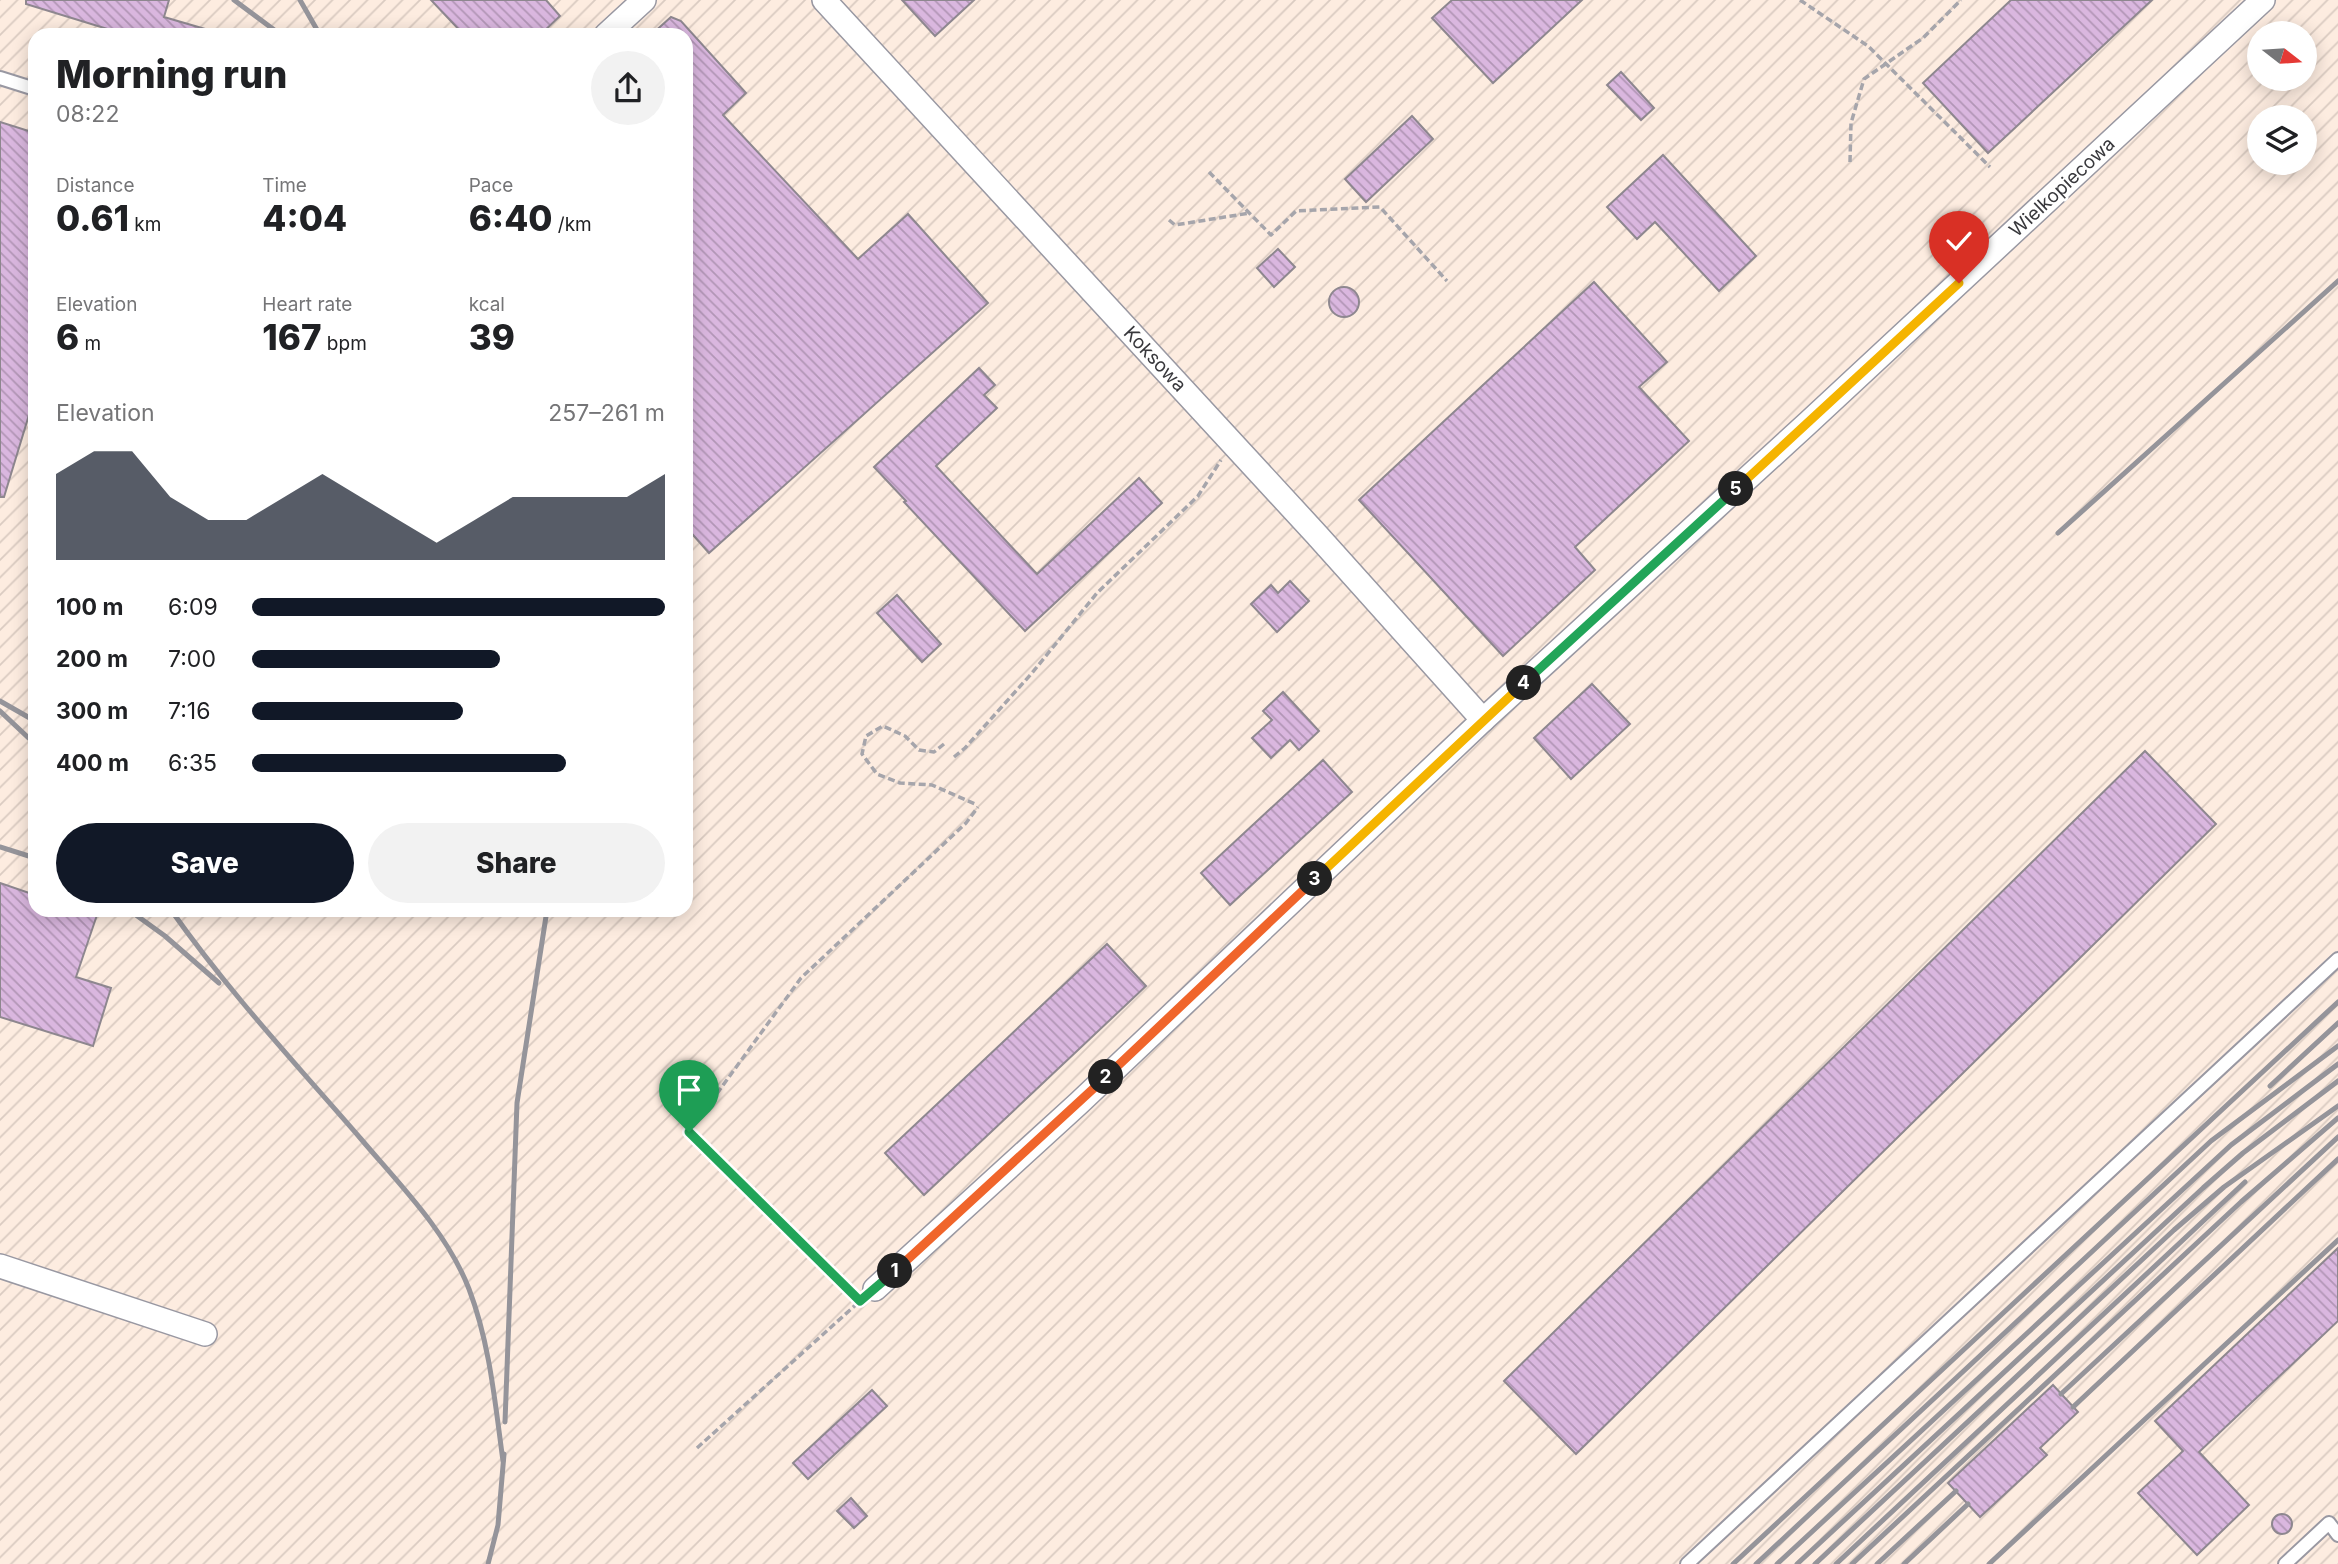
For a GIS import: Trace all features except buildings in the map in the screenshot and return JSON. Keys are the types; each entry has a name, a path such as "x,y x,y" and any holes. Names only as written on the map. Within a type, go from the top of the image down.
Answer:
{"street":[{"path":"614,28 644,0"},
{"name":"Koksowa","path":"824,0 1483,720"},
{"name":"Wielkopiecowa","path":"867,1295 1089,1093 1483,720 1809,422 2263,0"},
{"path":"0,1266 205,1334"}],"lane":[{"path":"0,78 28,87"},
{"path":"1687,1564 2338,959"},
{"path":"2285,1564 2329,1523 2338,1535"}],"path":[{"path":"1800,0 1868,46 1990,167"},
{"path":"1850,162 1850,123 1864,79 1923,38 1961,0"},
{"path":"1209,172 1271,235 1296,211 1380,207 1447,281"},
{"path":"1168,220 1175,225 1250,213"},
{"path":"954,757 1032,673 1097,593 1198,496 1232,443"},
{"path":"697,1448 867,1295 689,1132 801,978 966,823 977,806 932,785 900,783 877,774 862,754 866,736 883,726 905,736 919,750 934,752 944,744"}],"shaded area":[{"path":"0,0 2338,0 2338,1564 0,1564"}],"railway":[{"path":"234,0 272,28"},
{"path":"300,0 316,28"},
{"path":"2058,533 2338,281"},
{"path":"0,701 28,717"},
{"path":"0,711 28,737"},
{"path":"0,847 28,856"},
{"path":"139,917 219,983"},
{"path":"176,917 239,998 407,1192 448,1248 469,1289 482,1331 503,1461"},
{"path":"505,1422 517,1103 546,917"},
{"path":"1733,1564 2338,1002"},
{"path":"2270,1086 2338,1023"},
{"path":"1756,1564 2211,1141 2338,1046"},
{"path":"1777,1564 2231,1145 2338,1064"},
{"path":"1797,1564 2203,1188 2243,1153 2338,1081"},
{"path":"1815,1564 2174,1230 2224,1187 2338,1106"},
{"path":"1852,1564 2241,1202 2338,1118"},
{"path":"2061,1394 2338,1137"},
{"path":"2073,1407 2338,1159"},
{"path":"1836,1564 2245,1182"},
{"path":"1989,1564 2338,1240"},
{"path":"488,1564 498,1525 504,1454"},
{"path":"1877,1564 1956,1491"},
{"path":"1904,1564 1968,1504"}],"route":[{"path":"689,1132 860,1301 1079,1103 1483,720 1959,283"}]}
